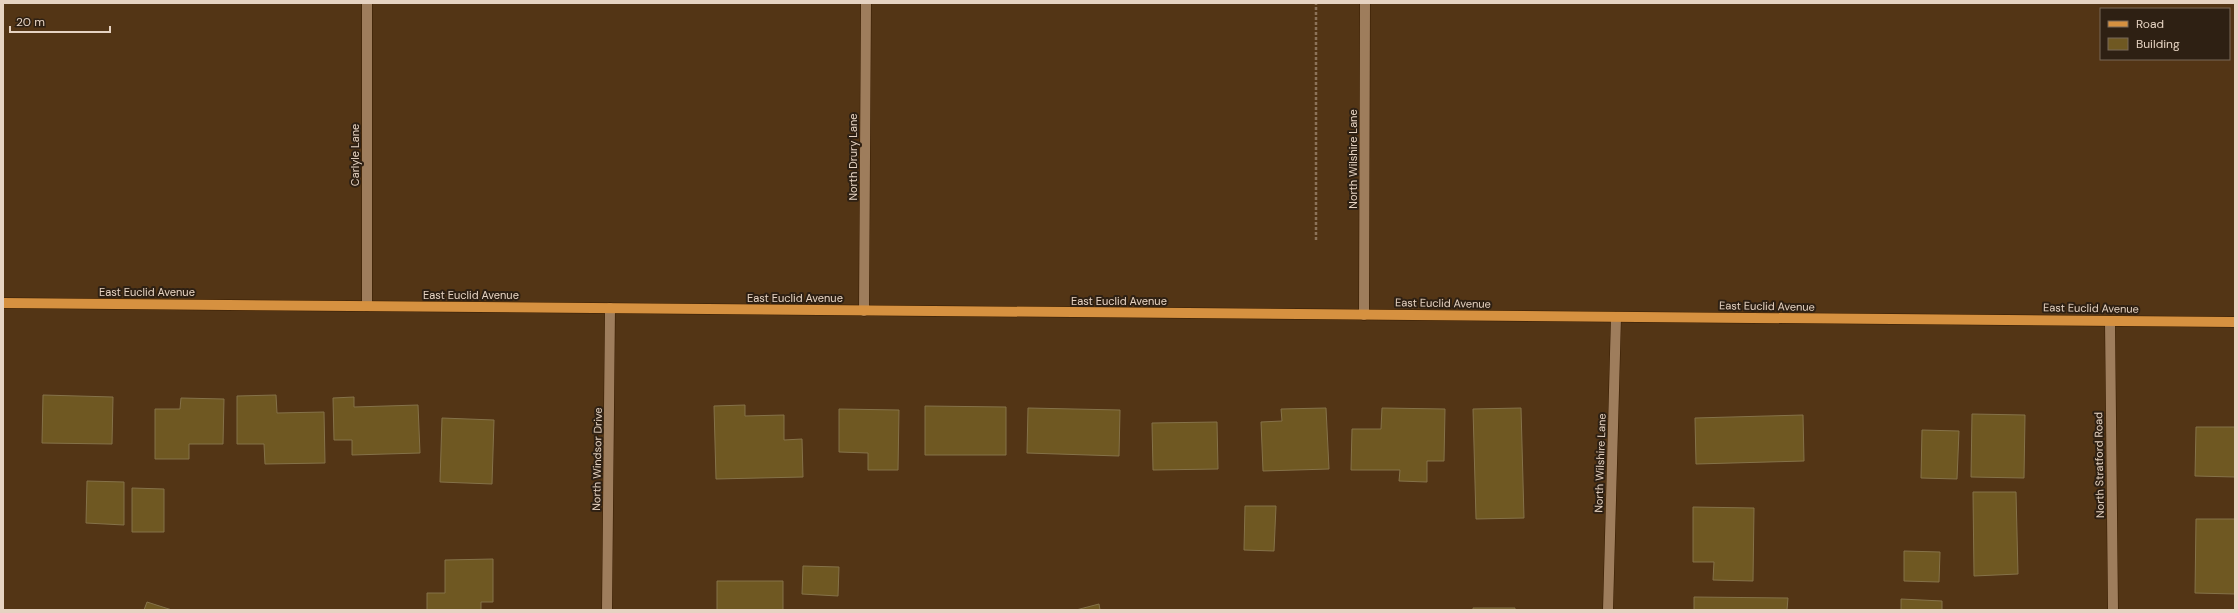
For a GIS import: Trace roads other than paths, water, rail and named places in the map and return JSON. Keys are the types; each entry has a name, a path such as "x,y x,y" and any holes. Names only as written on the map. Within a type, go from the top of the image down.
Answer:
{"main road":[{"name":"East Euclid Avenue","path":"3,303 2235,322"}],"street":[{"name":"Carlyle Lane","path":"367,3 367,306"},
{"name":"North Drury Lane","path":"864,311 866,3"},
{"name":"North Wilshire Lane","path":"1364,315 1365,3"},
{"name":"North Windsor Drive","path":"607,610 610,308"},
{"name":"North Wilshire Lane","path":"1608,610 1616,317"},
{"name":"North Stratford Road","path":"2110,321 2112,610"}]}
